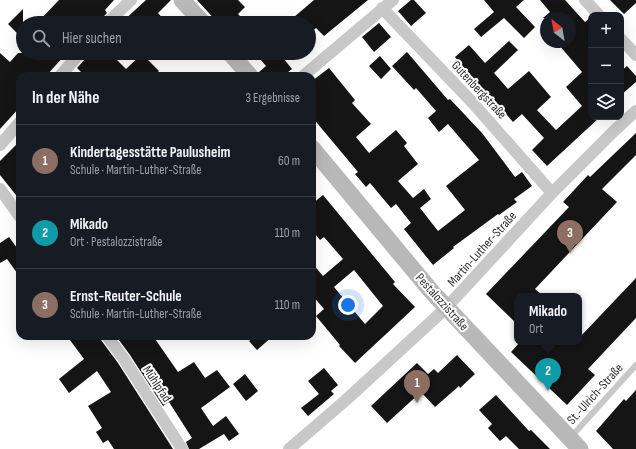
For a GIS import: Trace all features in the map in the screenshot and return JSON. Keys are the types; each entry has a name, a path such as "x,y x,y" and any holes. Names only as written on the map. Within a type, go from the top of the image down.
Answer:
{"main road":[{"path":"182,0 197,16"},
{"path":"236,60 247,72"},
{"name":"Pestalozzistraße","path":"316,153 446,308 575,444"}],"street":[{"path":"114,16 131,0"},
{"path":"308,72 393,0"},
{"path":"585,0 596,12"},
{"name":"Gutenbergstraße","path":"382,8 472,102 552,193"},
{"path":"624,42 636,56"},
{"path":"63,72 74,60"},
{"name":"Martin-Luther-Straße","path":"289,449 446,308 552,193 636,111"},
{"path":"0,145 16,127"},
{"path":"0,189 16,211"},
{"name":"Mühlpfad","path":"110,340 124,359 182,449"}],"lane":[{"name":"St.-Ulrich-Straße","path":"575,444 636,365"}],"building":[{"path":"59,0 114,0 105,10 107,13 104,16 44,16"},
{"path":"146,0 171,0 158,13 161,16 129,16"},
{"path":"197,0 238,0 245,7 238,14 240,16 212,16"},
{"path":"314,0 368,0 324,36 316,28 316,16 295,16"},
{"path":"411,0 414,0 426,13 411,26 398,11"},
{"path":"484,0 524,0 516,7 535,27 524,38 504,18 481,37 474,29 494,12"},
{"path":"540,0 565,0 576,12 550,12"},
{"path":"610,0 636,0 636,3 624,14 624,12 622,12"},
{"path":"23,9 23,16 16,16"},
{"path":"576,12 585,22 588,20 588,120 597,120 547,166 532,150 544,138 522,114 513,122 490,95 489,97 455,57 469,45 485,63 509,41 518,50 494,73 508,89 529,71 551,97 537,110 556,130 582,106 566,87 582,72 562,48 576,48"},
{"path":"16,16 16,32 8,24"},
{"path":"379,23 391,37 374,52 362,37"},
{"path":"407,52 448,100 450,99 482,133 515,177 522,172 532,186 514,199 517,202 453,247 454,248 433,265 404,229 411,223 396,204 391,208 370,183 366,187 355,174 358,172 316,122 316,78 329,68 355,100 352,103 371,124 356,137 369,153 396,130 407,143 404,146 418,164 398,181 413,198 424,189 431,199 420,208 438,231 465,210 446,186 479,160 448,124 439,132 428,118 436,111 416,88 414,90 392,66"},
{"path":"0,53 10,62 16,55 16,60 60,60 50,72 16,72 16,111 0,129"},
{"path":"380,56 391,69 381,79 369,66"},
{"path":"84,60 117,60 126,69 136,60 148,60 159,71 81,72 77,68"},
{"path":"261,60 285,60 292,69 288,72 259,72 266,66"},
{"path":"627,66 636,76 636,82 624,92 624,84 624,68"},
{"path":"636,133 636,155 602,189 617,202 535,289 540,293 514,293 514,321 486,294 569,207 563,202 588,175 590,177"},
{"path":"16,145 16,195 0,175 0,161"},
{"path":"323,195 395,282 393,284 415,307 355,363 339,346 340,345 316,316 324,309 316,300 316,268 323,276 343,259 324,237 320,240 316,235 316,201","holes":["354,270 383,306 365,324 334,287"]},
{"path":"9,237 16,247 16,271 7,259 0,263 0,243"},
{"path":"636,278 636,318 588,369 595,375 567,405 511,352 517,345 582,345 582,335"},
{"path":"70,340 101,340 118,363 173,449 114,449 108,440 103,443 96,432 102,428 88,406 111,392 97,371 69,393 59,379 84,359"},
{"path":"119,340 156,340 178,372 194,362 205,378 217,370 230,387 201,408 213,426 226,416 239,434 229,441 224,434 199,449 189,449 186,442 192,438 169,402 163,406"},
{"path":"250,340 268,340 257,350 249,341"},
{"path":"457,355 475,374 460,388 459,386 435,407 421,392 387,423 371,406 417,363 428,374 434,369 438,373"},
{"path":"324,368 338,385 331,391 334,394 308,416 301,408 319,394 308,381"},
{"path":"245,374 258,391 246,401 233,384"},
{"path":"636,390 636,449 613,449 596,431 624,399 626,401"},
{"path":"496,395 529,431 531,430 550,449 519,449 506,436 500,441 488,428 492,424 479,410"}],"place":[{"name":"Ernst-Reuter-Schule","path":"570,253"},
{"name":"Mikado","path":"548,391"},
{"name":"Kindertagesstätte Paulusheim","path":"417,403"}]}
